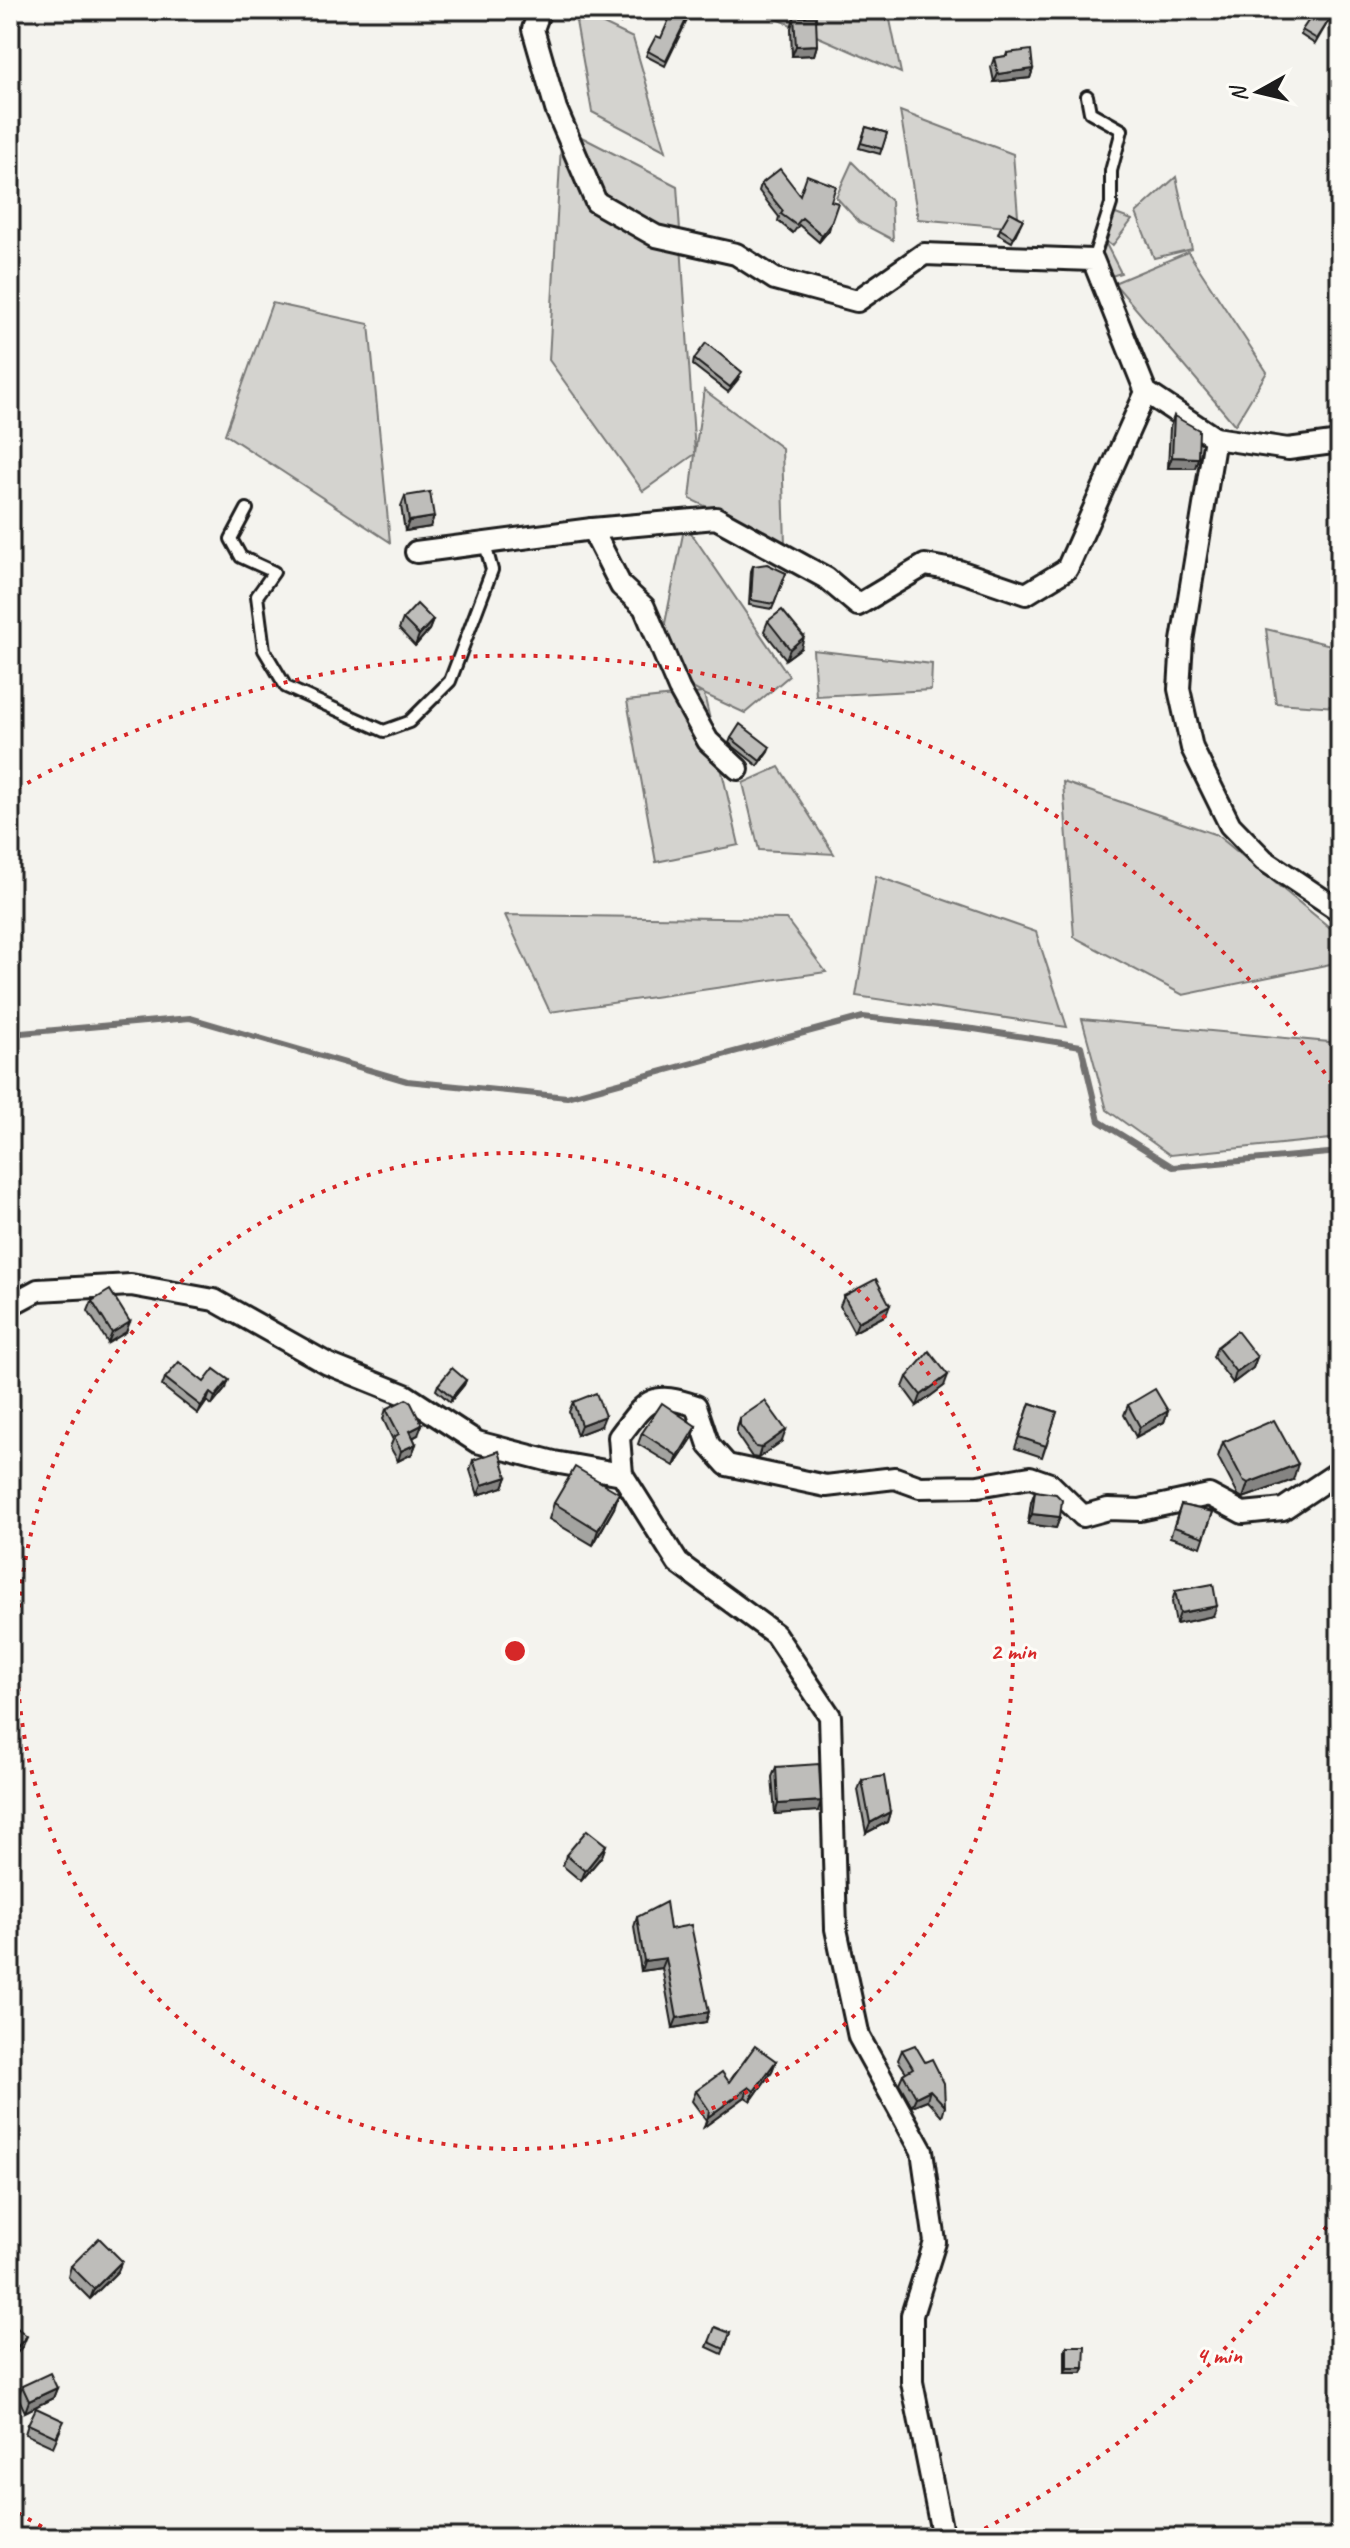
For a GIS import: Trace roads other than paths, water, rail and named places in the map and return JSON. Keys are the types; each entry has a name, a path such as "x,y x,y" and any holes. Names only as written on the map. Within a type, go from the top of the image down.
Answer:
{"street":[{"path":"540,10 533,29 556,109 596,202 656,236 736,254 775,279 857,301 924,254 1093,260 1146,392 1215,438 1288,449 1340,442"},
{"path":"416,552 592,529 716,518 826,578 858,605 925,565 959,571 1026,594 1067,569 1146,392"},
{"path":"1215,438 1182,641 1179,689 1192,748 1230,825 1264,860 1340,911"},
{"path":"592,529 621,586 644,607 679,689 708,741 738,769"},
{"path":"10,1305 38,1290 131,1285 214,1300 328,1364 405,1395 477,1442 554,1462 622,1474"},
{"path":"943,2538 912,2382 912,2315 935,2242 922,2151 859,2037 836,1929 830,1716 775,1634 678,1563 622,1474 619,1437 645,1402 668,1396 696,1406 709,1445 727,1465 826,1486 895,1478 920,1487 978,1486 1030,1477 1050,1484 1083,1516 1108,1509 1140,1510 1209,1495 1243,1513 1283,1509 1340,1471"}],"lane":[{"path":"1087,96 1090,112 1122,130 1111,171 1111,204 1093,260"},
{"path":"247,509 231,539 241,557 274,572 257,596 264,650 286,687 384,731 409,722 450,681 492,570 485,544"}],"waterway":[{"path":"10,1034 190,1018 407,1081 567,1097 863,1017 974,1029 1081,1046 1099,1121 1173,1167 1340,1152"}]}
